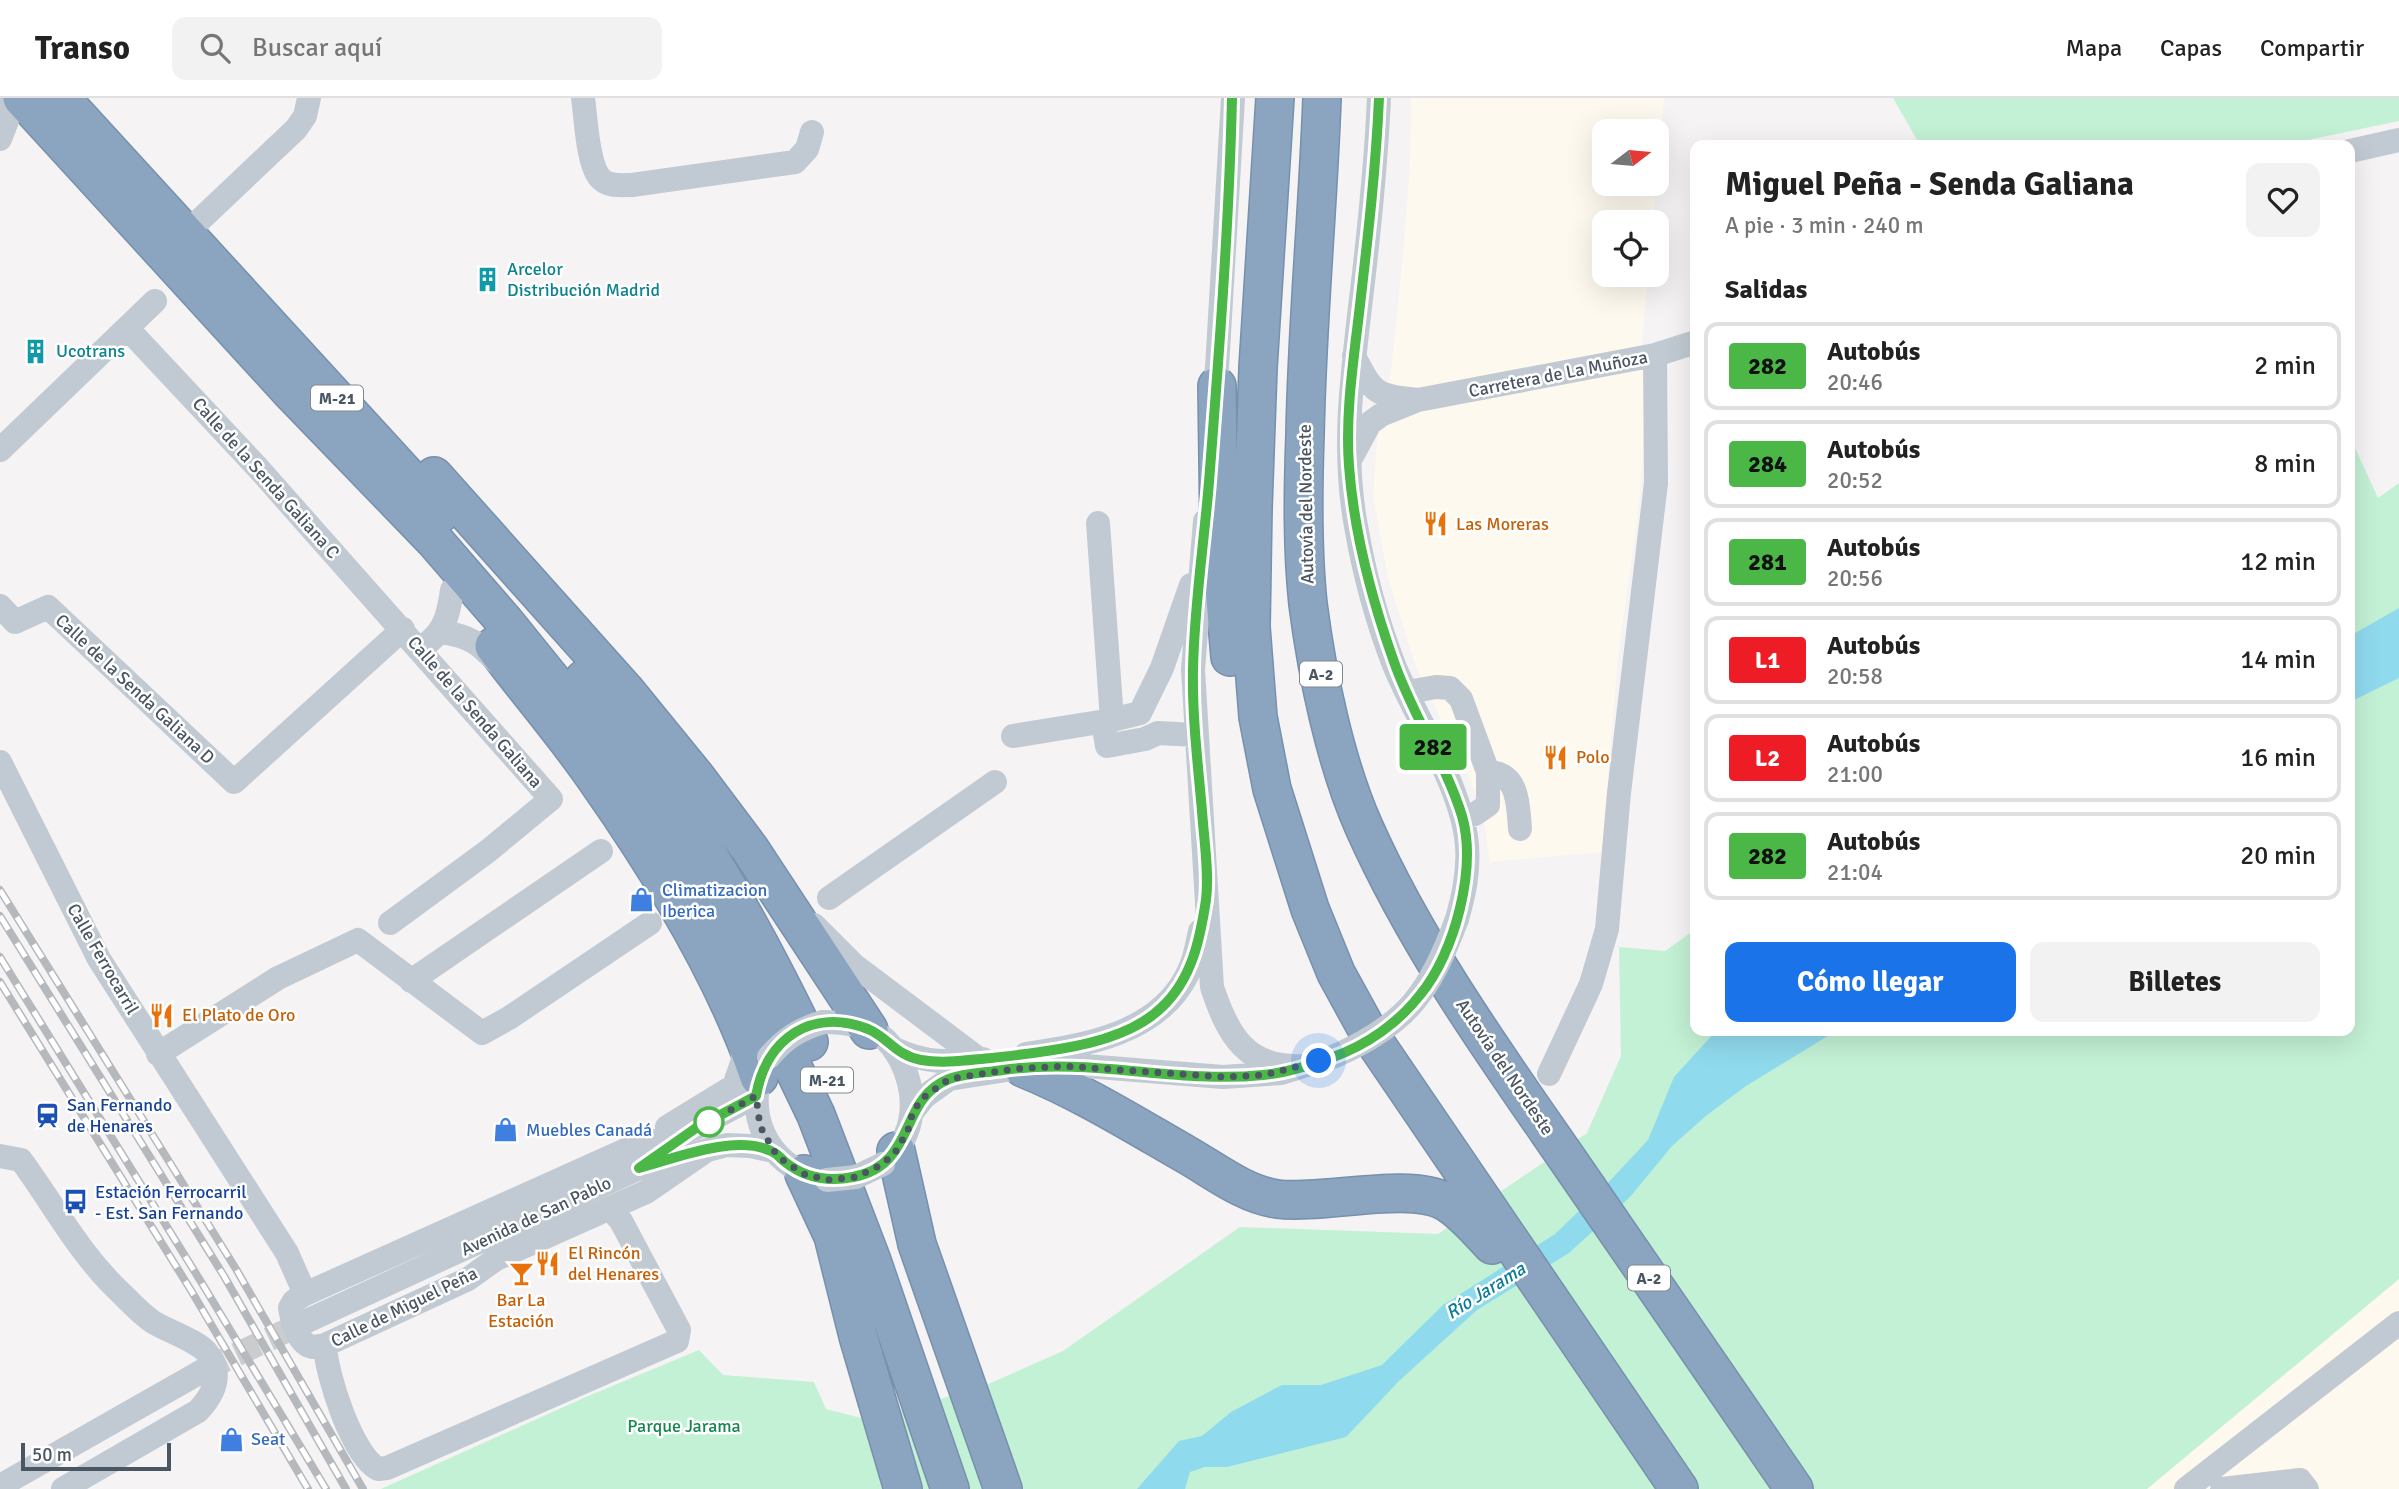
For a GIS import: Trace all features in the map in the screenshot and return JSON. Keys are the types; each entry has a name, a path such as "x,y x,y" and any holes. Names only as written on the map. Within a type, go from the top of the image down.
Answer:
{"highway":[{"name":"M-21","path":"22,98 290,391 434,540 585,721 648,811 704,897 764,1007 816,1115 872,1261 950,1489"},
{"name":"M-21","path":"61,98 449,522 606,705 669,795 743,915 787,996 839,1105 894,1251 975,1489"},
{"path":"88,98 465,510 625,690 696,778 782,893 882,1040"},
{"path":"1275,98 1258,369 1251,627 1258,717 1272,789 1310,909 1336,973 1460,1195 1474,1226 1557,1311 1679,1489"},
{"name":"Autovía del Nordeste","path":"1322,98 1306,372 1303,511 1308,603 1344,772 1362,823 1411,922 1470,1018 1794,1489"},
{"path":"1217,386 1219,529 1231,676 1240,728 1268,839 1310,909"},
{"path":"290,391 452,590 597,781 669,891 736,1013 761,1077"},
{"path":"1023,1068 1057,1082 1106,1108 1241,1188 1277,1199 1326,1199 1390,1193 1460,1195"},
{"path":"889,1157 1003,1489"},
{"path":"815,1177 903,1489"}],"street":[{"path":"201,219 296,129 305,116 309,98"},
{"path":"583,98 592,164 600,178 612,185 632,185 795,162 807,149 812,132"},
{"path":"1233,98 1217,386 1193,669 1212,987 1233,1034 1247,1051 1262,1060 1283,1067 1303,1066"},
{"path":"761,1077 760,1126 774,1151 784,1161 815,1177 856,1177 889,1157 908,1130 913,1111 924,1097 949,1079 1023,1068 1098,1066 1223,1077 1264,1075 1335,1056 1380,1033 1424,991 1443,957 1457,919 1466,888 1467,846 1462,817 1444,771 1394,664 1372,595 1355,526 1349,462 1349,409 1376,167 1379,98"},
{"path":"0,109 7,121 0,139"},
{"path":"2355,150 2399,140"},
{"path":"0,450 155,301"},
{"name":"Calle de la Senda Galiana C","path":"127,328 403,629"},
{"name":"Carretera de La Muñoza","path":"1349,462 1370,423 1381,415 1418,400 1655,355 1690,344"},
{"path":"1549,1074 1591,984 1607,929 1619,793 1656,483 1655,355"},
{"name":"Carretera de La Muñoza","path":"1354,356 1374,390 1390,397 1418,400"},
{"path":"1098,523 1107,746 1144,739 1158,733 1195,735"},
{"path":"1013,736 1108,721 1140,713 1162,668 1203,551"},
{"path":"421,649 441,632 449,611 452,590"},
{"name":"Calle de la Senda Galiana D","path":"0,606 15,622 48,607 234,782 403,629"},
{"name":"Calle de la Senda Galiana","path":"390,923 488,851 551,799 403,629"},
{"path":"441,632 462,634 476,640 529,693"},
{"path":"1407,692 1436,687 1450,688 1461,699 1488,772 1488,805 1475,814 1462,817"},
{"name":"Calle Ferrocarril","path":"0,762 99,959 287,1253 305,1294"},
{"path":"1488,772 1497,772 1513,783 1518,801 1520,829"},
{"path":"782,893 813,902 829,898 995,782"},
{"path":"411,981 601,851"},
{"path":"782,893 854,965 979,1059"},
{"path":"305,1294 634,1159 701,1139 761,1077 783,1040 802,1028 823,1022 847,1022 916,1059 945,1062 1079,1045 1121,1032 1149,1018 1182,984 1190,971 1206,896"},
{"path":"829,898 823,918 830,941"},
{"path":"159,1054 278,978 358,940 482,1033 509,1018 650,923"},
{"path":"634,1159 734,1086 743,1060 736,1013"},
{"path":"882,1040 906,1073 913,1111"},
{"path":"701,1139 774,1151"},
{"name":"Calle de Miguel Peña","path":"305,1294 294,1300 290,1308 292,1321 304,1343 314,1347 325,1345 468,1279 496,1259 646,1192 701,1139"},
{"path":"0,1156 21,1160 86,1256 118,1291 150,1320 207,1353 216,1370 216,1385 210,1399 198,1411 64,1489"},
{"name":"Avenida de San Pablo","path":"307,1321 634,1159"},
{"path":"325,1345 334,1394 364,1457 378,1469 387,1468 677,1341 679,1330 621,1221 611,1209"},
{"path":"2186,1489 2399,1323"},
{"path":"0,1485 204,1370"},
{"path":"2222,1489 2304,1484"}],"shaded area":[{"path":"1411,98 1664,98 1662,119 1592,119 1592,196 1655,196 1654,210 1592,210 1592,287 1647,287 1642,344 1646,402 1639,508 1618,656 1602,852 1490,862 1482,810 1416,667 1388,578 1373,496 1378,427 1391,371 1410,161"},
{"path":"2399,1279 2399,1489 2147,1489"}],"green space":[{"path":"1893,98 2399,98 2399,121 2307,140 1917,140"},
{"name":"Parque Jarama","path":"2355,448 2378,498 2399,483 2399,1279 2147,1489 381,1489 586,1397 699,1350 723,1375 814,1382 826,1409 869,1420 984,1386 1063,1351 1240,1227 1438,1234 1587,1133 1621,1056 1619,947 1665,951 1690,933 1690,1036 2355,1036"}],"water":[{"path":"2399,608 2399,678 2355,700 2355,633"},
{"name":"Río Jarama","path":"1711,1036 1828,1036 1746,1086 1707,1115 1672,1146 1630,1197 1569,1253 1477,1310 1399,1381 1346,1437 1227,1467 1205,1467 1190,1472 1185,1489 1137,1489 1179,1441 1202,1436 1231,1412 1282,1385 1321,1385 1382,1365 1443,1305 1555,1234 1648,1140 1674,1077"}],"tunnel":[{"path":"204,1370 307,1321"}],"railway":[{"path":"0,890 236,1269 363,1489"},
{"path":"0,916 224,1276 346,1489"},
{"path":"0,957 326,1489"},
{"path":"0,982 192,1292 308,1489"}],"bus line":[{"name":"282","path":"1232,98 1217,386 1193,669 1206,896 1190,971 1163,1007 1149,1018 1121,1032 1079,1045 1013,1056 929,1061 916,1059 895,1049 882,1036 847,1022 823,1022 802,1028 783,1040 769,1057 759,1077 756,1096 696,1128 639,1168 727,1145 774,1151 784,1161 815,1178 827,1180 856,1177 883,1164 896,1151 908,1130 913,1111 934,1088 949,1079 1037,1066 1098,1066 1223,1077 1281,1073 1358,1046 1396,1020 1424,991 1443,957 1457,919 1466,888 1467,846 1462,817 1444,771 1394,664 1372,595 1355,526 1349,462 1349,409 1376,167 1379,98"}],"place":[{"name":"Arcelor Distribución Madrid","path":"487,279"},
{"name":"Ucotrans","path":"36,351"},
{"name":"Las Moreras","path":"1436,524"},
{"name":"Polo","path":"1556,757"},
{"name":"Climatizacion Iberica","path":"642,900"},
{"name":"El Plato de Oro","path":"162,1015"},
{"name":"San Fernando de Henares","path":"47,1115"},
{"name":"Muebles Canadá","path":"506,1130"},
{"name":"Estación Ferrocarril - Est. San Fernando","path":"75,1202"},
{"name":"El Rincón del Henares","path":"548,1263"},
{"name":"Bar La Estación","path":"521,1273"},
{"name":"Seat","path":"231,1439"}],"route":[{"path":"709,1122 756,1096 760,1126 774,1151 804,1174 827,1180 856,1177 883,1164 896,1151 908,1130 913,1111 934,1088 949,1079 1037,1066 1098,1066 1223,1077 1281,1073 1319,1061"}]}
